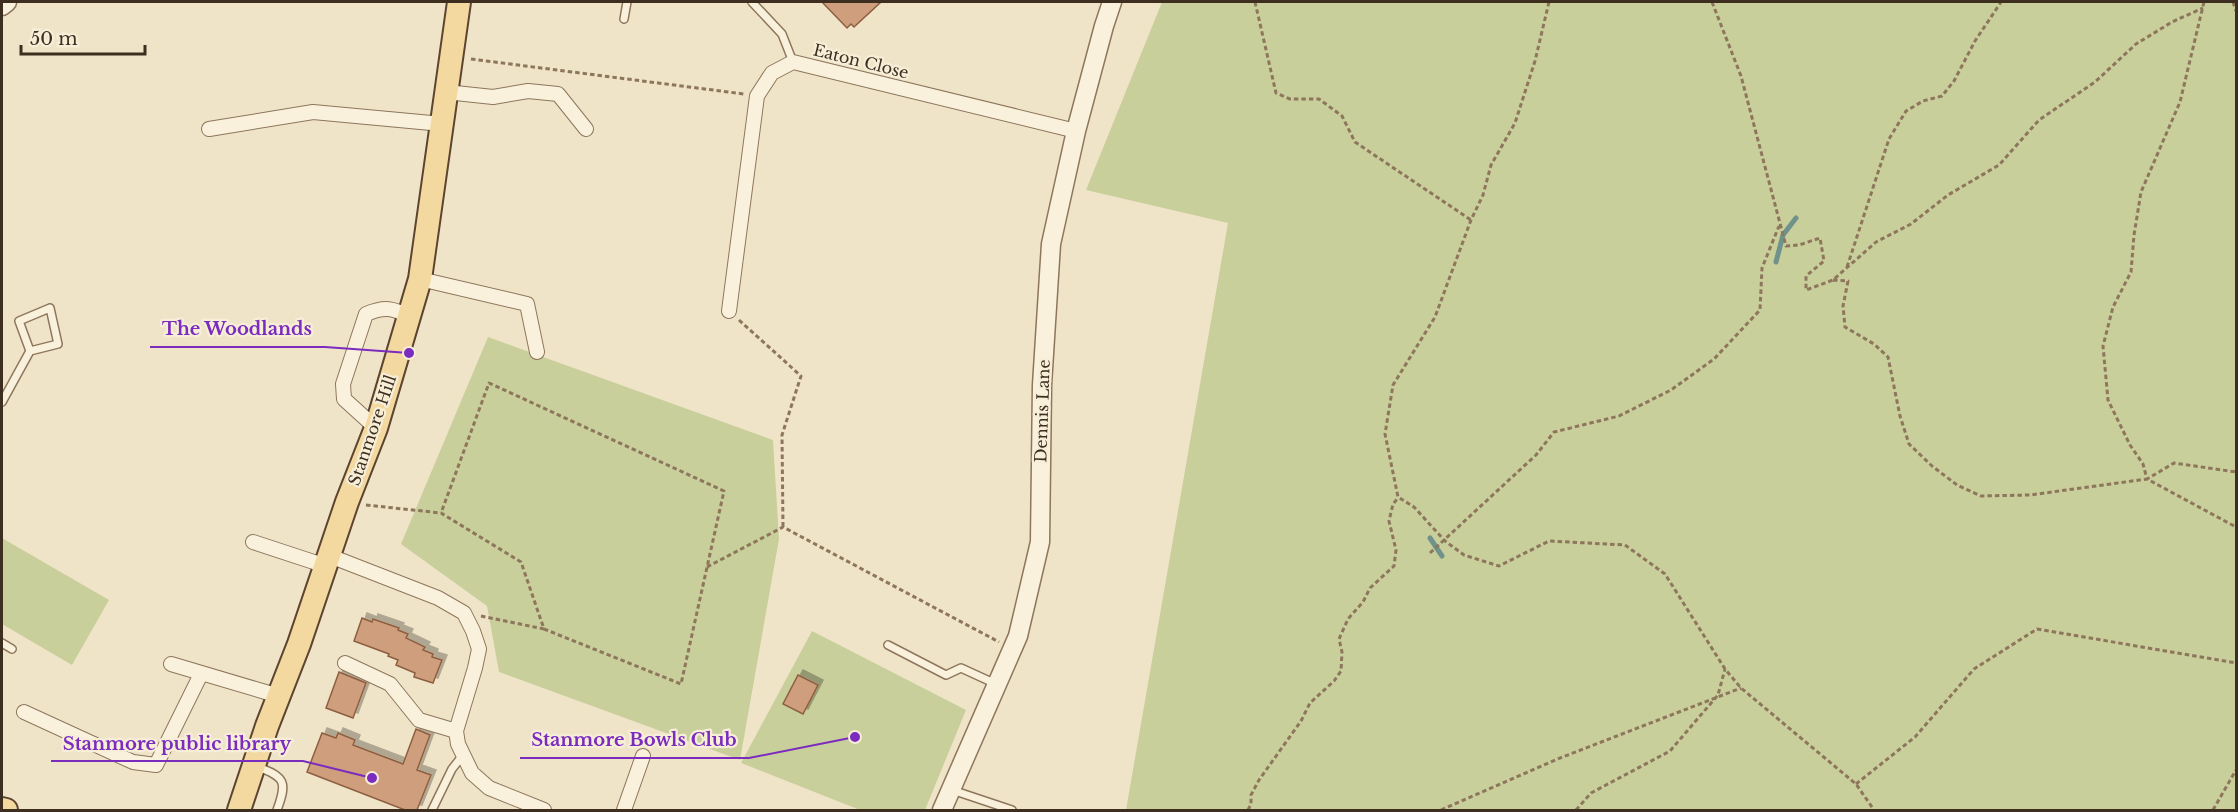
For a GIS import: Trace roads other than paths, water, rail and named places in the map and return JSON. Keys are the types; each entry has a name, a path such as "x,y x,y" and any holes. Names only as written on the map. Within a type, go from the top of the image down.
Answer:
{"main road":[{"name":"Stanmore Hill","path":"239,810 347,502 376,428 410,317 420,279 459,2"},
{"path":"2,808 6,810"}],"street":[{"path":"2,6 7,2"},
{"name":"Dennis Lane","path":"942,810 1018,636 1040,542 1042,385 1051,244 1076,131 1113,2"},
{"name":"Eaton Close","path":"729,311 757,96 772,73 793,62 1076,131"},
{"path":"446,92 493,97 528,91 558,94 586,129"},
{"path":"209,129 314,112 442,124"},
{"path":"420,279 527,304 537,352"},
{"path":"376,428 344,399 343,384 366,314 378,309 395,309 410,317"},
{"path":"253,542 328,561 438,598 464,613 473,630 478,649 475,668 456,730 458,744 472,773 489,788 544,810"},
{"path":"345,663 390,684 419,720 456,730"},
{"path":"171,664 279,696"},
{"path":"24,712 133,762 156,765 201,674"},
{"path":"624,810 643,756"}],"lane":[{"path":"624,19 627,2"},
{"path":"752,2 782,34 793,62"},
{"path":"2,402 30,351 58,344 50,308 19,321 30,351"},
{"path":"2,643 12,650"},
{"path":"888,645 945,675 961,668 996,684"},
{"path":"432,810 452,769 463,755"},
{"path":"254,766 275,773 282,781 285,790 277,810"},
{"path":"950,789 1012,810"}],"waterway":[{"path":"1776,262 1783,235 1796,218"},
{"path":"1430,538 1442,556"}],"place":[{"name":"The Woodlands","path":"409,353"},
{"name":"Stanmore Bowls Club","path":"855,737"},
{"name":"Stanmore public library","path":"372,778"}]}
